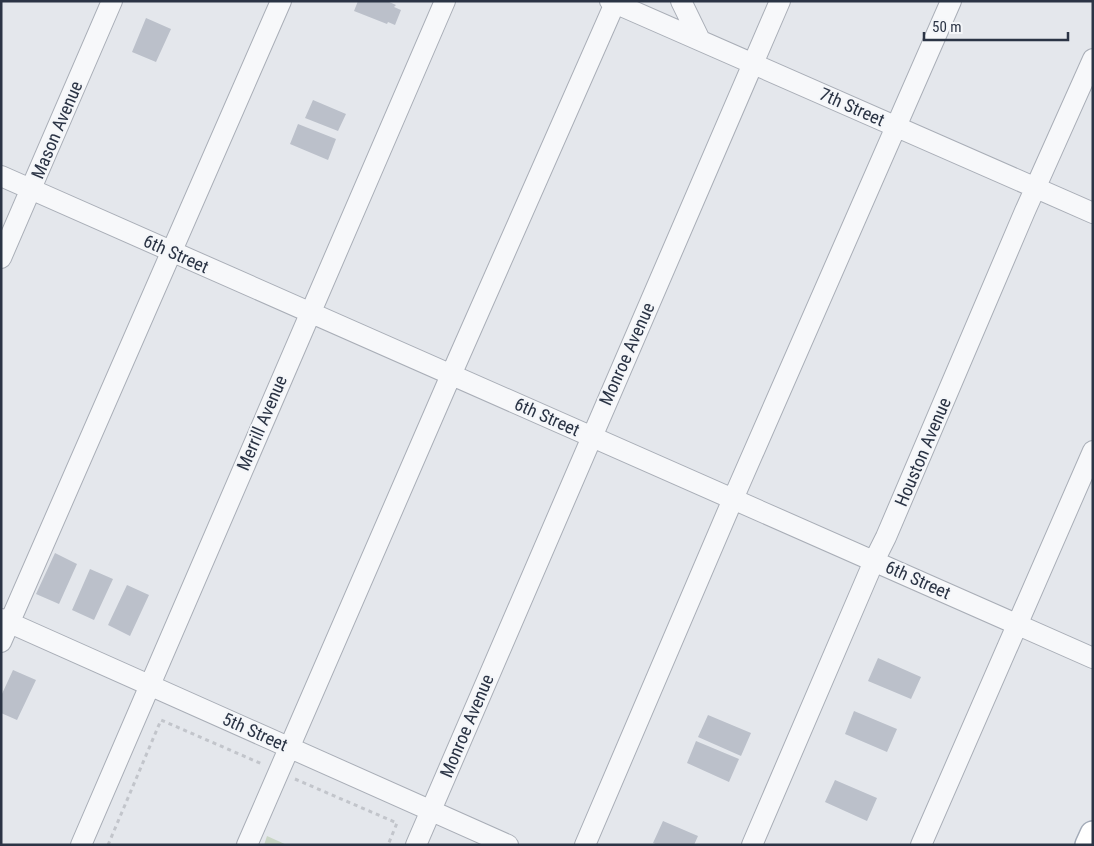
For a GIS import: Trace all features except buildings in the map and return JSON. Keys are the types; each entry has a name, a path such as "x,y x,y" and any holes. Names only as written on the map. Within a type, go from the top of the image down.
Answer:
{"main road":[{"path":"1088,845 1093,834"}],"street":[{"name":"Mason Avenue","path":"1,258 112,1"},
{"path":"1,642 5,621 171,252 281,1"},
{"name":"Merrill Avenue","path":"81,845 445,1"},
{"path":"681,1 700,40"},
{"name":"Monroe Avenue","path":"416,845 780,1"},
{"path":"586,845 733,498 951,1"},
{"path":"247,845 613,2"},
{"name":"7th Street","path":"613,2 1093,213"},
{"name":"Houston Avenue","path":"752,845 1093,59"},
{"name":"6th Street","path":"1,176 1093,658"},
{"path":"921,845 1093,452"},
{"name":"5th Street","path":"5,621 508,845"}],"path":[{"path":"108,845 161,720 397,824 388,845"}],"green space":[{"path":"267,836 287,845 264,845"}]}
